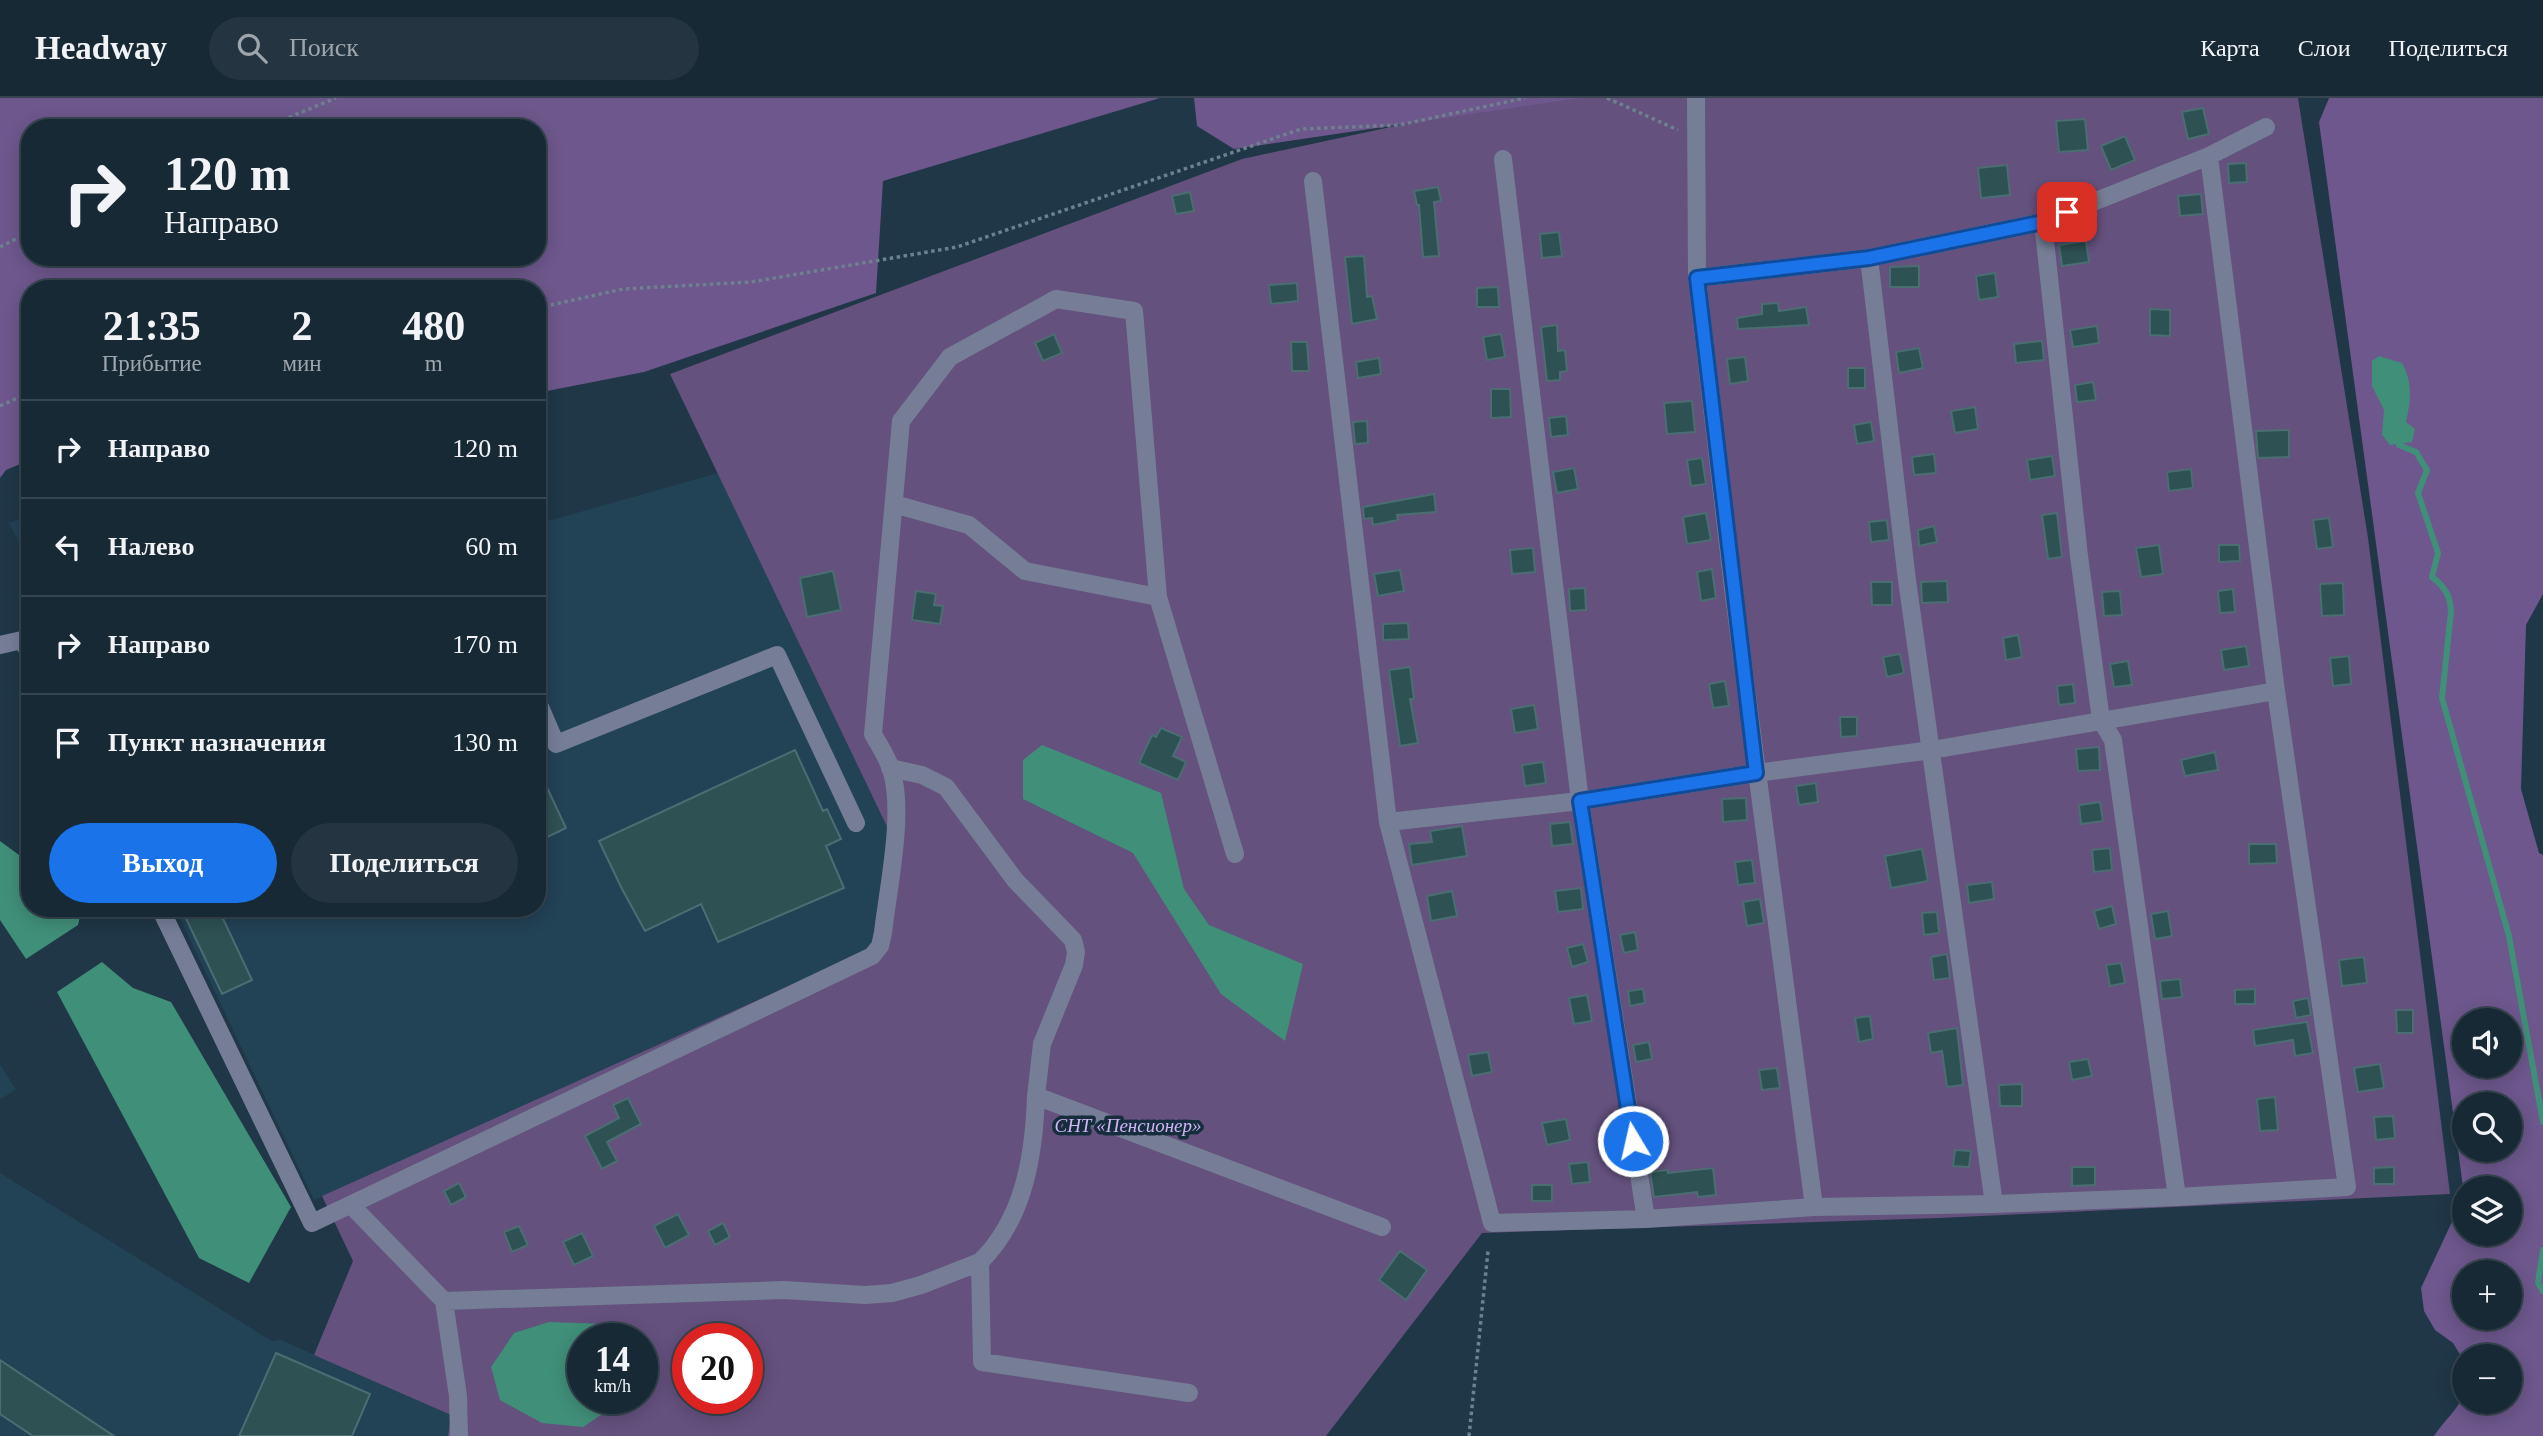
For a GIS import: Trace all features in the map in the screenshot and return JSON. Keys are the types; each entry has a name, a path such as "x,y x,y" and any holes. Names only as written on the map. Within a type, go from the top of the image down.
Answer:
{"street":[{"path":"1696,98 1697,278 1756,773 1814,1207"},
{"path":"1697,278 1869,258 2043,222 2209,156 2266,127"},
{"path":"1313,181 1388,822 1492,1223 1646,1219 1814,1207 1994,1204 2347,1187 2276,691 2209,156"},
{"path":"1503,159 1580,801 1646,1219"},
{"path":"2043,222 2079,555 2101,720 2113,740 2177,1197"},
{"path":"1869,258 1907,580 1994,1204"},
{"path":"164,917 312,1223 872,956 880,946 883,933 895,827 895,797 890,768 873,734 901,421 950,357 1056,299 1135,312 1158,597 1235,854"},
{"path":"894,504 969,525 1025,571 1158,597"},
{"path":"0,645 21,644"},
{"path":"546,721 556,744 777,655 856,823"},
{"path":"1388,822 1580,801 1756,773 1932,750 2276,691"},
{"path":"444,1301 784,1290 865,1295 892,1293 980,1262 994,1248 1023,1191 1031,1158 1042,1044 1074,965 1076,952 1073,940 1015,880 946,786 922,775 890,768"},
{"path":"1037,1096 1382,1227"},
{"path":"351,1205 444,1301 458,1396 459,1436"},
{"path":"980,1262 982,1362 1189,1393"}],"path":[{"path":"285,119 336,98"},
{"path":"546,306 623,289 751,282 957,247 1301,129 1399,125 1525,98"},
{"path":"1607,98 1696,139"},
{"path":"0,247 21,236"},
{"path":"0,407 21,396"},
{"path":"1469,1436 1488,1251"}],"shaded area":[{"path":"0,98 1160,98 883,181 876,293 644,372 546,391 546,280 21,280 21,464 6,470 0,478"},
{"path":"1194,98 1580,98 1234,149 1197,126"},
{"path":"2329,98 2543,98 2543,594 2526,625 2521,789 2539,853 2543,855 2543,1436 2434,1436 2452,1414 2522,1414 2522,1344 2454,1344 2435,1330 2424,1311 2421,1288 2452,1222 2452,1246 2522,1246 2522,1176 2462,1176 2460,1162 2522,1162 2522,1092 2452,1092 2452,1105 2319,122"},
{"path":"2379,356 2402,363 2406,370 2410,392 2406,422 2415,429 2412,442 2390,445 2382,435 2384,410 2372,386 2372,361"},
{"path":"718,473 890,833 871,949 314,1200 179,917 546,917 546,521"},
{"path":"21,518 21,546 9,523"},
{"path":"1042,745 1161,793 1184,889 1209,925 1303,964 1285,1041 1221,994 1133,853 1023,799 1023,760"},
{"path":"0,841 21,856 21,917 80,917 78,925 26,959 0,920"},
{"path":"102,962 133,988 171,1002 291,1207 249,1283 199,1258 57,992"},
{"path":"0,1064 16,1090 0,1099"},
{"path":"0,1173 272,1341 281,1340 452,1415 448,1436 0,1436"},
{"path":"549,1322 578,1323 567,1323 567,1414 602,1414 583,1427 542,1423 500,1400 491,1367 514,1333"}],"green space":[{"name":"СНТ «Пенсионер»","path":"1525,98 2298,98 2368,538 2450,1194 1939,1218 1482,1233 1326,1436 448,1436 451,1415 314,1355 353,1261 322,1196 871,949 890,833 670,374 1242,159"}],"building":[{"path":"2203,108 2209,134 2188,139 2182,112"},
{"path":"2085,119 2088,150 2059,152 2056,121"},
{"path":"2125,136 2135,160 2111,170 2101,146"},
{"path":"2246,163 2247,182 2229,183 2228,164"},
{"path":"2007,165 2010,195 1981,198 1978,168"},
{"path":"1438,187 1441,201 1434,202 1439,256 1423,257 1419,205 1414,191"},
{"path":"1190,192 1194,211 1176,214 1172,196"},
{"path":"2201,194 2203,214 2180,216 2178,196"},
{"path":"1559,232 1562,256 1542,258 1540,234"},
{"path":"2086,241 2089,262 2062,266 2059,245"},
{"path":"1364,256 1367,297 1372,296 1377,319 1352,324 1345,257"},
{"path":"1919,266 1919,287 1890,287 1890,267"},
{"path":"1995,273 1998,297 1979,300 1976,276"},
{"path":"1297,283 1298,301 1271,304 1269,285"},
{"path":"1498,287 1499,307 1477,307 1477,288"},
{"path":"1778,303 1779,311 1806,307 1809,325 1738,329 1737,318 1762,314 1762,304"},
{"path":"2150,309 2170,310 2170,336 2150,335"},
{"path":"1557,325 1558,351 1565,350 1567,371 1560,372 1560,380 1547,381 1541,327"},
{"path":"2097,326 2099,343 2073,347 2070,330"},
{"path":"1054,334 1062,353 1043,361 1035,343"},
{"path":"1501,334 1505,357 1487,360 1483,337"},
{"path":"2042,341 2044,360 2016,363 2014,344"},
{"path":"1291,342 1307,342 1309,371 1292,371"},
{"path":"1919,348 1923,368 1899,373 1896,352"},
{"path":"1745,357 1748,381 1730,384 1727,359"},
{"path":"1379,358 1381,374 1358,378 1356,362"},
{"path":"1848,368 1865,368 1865,388 1848,388"},
{"path":"2093,382 2096,400 2077,402 2075,385"},
{"path":"1491,389 1510,389 1511,417 1491,418"},
{"path":"1692,401 1695,432 1667,434 1664,403"},
{"path":"1975,407 1978,429 1955,433 1951,411"},
{"path":"1566,416 1568,435 1551,437 1549,418"},
{"path":"1367,421 1368,443 1355,444 1353,422"},
{"path":"1871,422 1874,441 1857,444 1854,425"},
{"path":"2289,430 2289,457 2258,458 2256,431"},
{"path":"1934,454 1936,473 1914,475 1912,457"},
{"path":"2052,456 2055,476 2030,480 2027,460"},
{"path":"1702,458 1706,484 1691,486 1687,460"},
{"path":"1574,468 1578,489 1557,493 1553,472"},
{"path":"2191,469 2193,488 2169,491 2167,472"},
{"path":"1434,494 1436,512 1397,515 1398,520 1373,525 1372,518 1364,519 1363,507"},
{"path":"1706,513 1711,540 1687,544 1683,517"},
{"path":"2057,513 2062,557 2048,559 2042,515"},
{"path":"2329,518 2333,547 2317,549 2313,520"},
{"path":"1887,520 1889,540 1871,542 1869,522"},
{"path":"1934,526 1937,542 1919,546 1918,530"},
{"path":"2159,545 2163,574 2141,577 2136,548"},
{"path":"2219,545 2239,545 2240,561 2219,562"},
{"path":"1533,548 1535,572 1512,574 1510,550"},
{"path":"1712,569 1716,598 1701,601 1697,572"},
{"path":"1400,570 1404,591 1378,596 1374,574"},
{"path":"833,571 841,610 807,617 800,578"},
{"path":"1947,581 1948,602 1922,603 1921,582"},
{"path":"1871,582 1892,582 1892,605 1872,605"},
{"path":"2343,583 2344,615 2322,616 2320,584"},
{"path":"1585,588 1586,610 1570,611 1569,589"},
{"path":"2233,589 2235,612 2220,613 2218,591"},
{"path":"916,591 936,594 934,605 943,606 940,624 912,620"},
{"path":"2120,591 2122,615 2104,616 2102,592"},
{"path":"1408,623 1409,639 1383,640 1383,624"},
{"path":"2018,635 2022,657 2006,660 2003,638"},
{"path":"2246,646 2249,666 2224,670 2221,650"},
{"path":"1900,654 1904,673 1887,677 1883,657"},
{"path":"2349,656 2351,684 2333,686 2330,658"},
{"path":"2128,661 2132,685 2114,687 2110,664"},
{"path":"1410,667 1414,699 1410,699 1418,743 1400,746 1389,670"},
{"path":"1725,681 1729,706 1713,708 1709,684"},
{"path":"2073,684 2075,703 2059,705 2057,686"},
{"path":"1534,705 1538,729 1515,733 1511,709"},
{"path":"1840,717 1857,717 1857,736 1841,737"},
{"path":"1161,728 1182,737 1173,756 1186,762 1178,780 1139,763 1152,735 1156,737"},
{"path":"2099,747 2100,770 2078,771 2076,749"},
{"path":"795,750 823,811 827,809 841,839 826,846 844,888 718,942 701,904 645,931 599,841"},
{"path":"2215,752 2218,770 2185,776 2181,760"},
{"path":"1543,762 1546,783 1525,786 1522,765"},
{"path":"1816,783 1818,802 1799,805 1796,786"},
{"path":"546,785 566,828 546,838"},
{"path":"1746,798 1747,820 1723,822 1722,799"},
{"path":"2100,802 2103,821 2081,824 2079,805"},
{"path":"1570,822 1573,844 1552,846 1550,824"},
{"path":"1462,826 1467,856 1412,865 1409,844 1432,842 1430,831"},
{"path":"2249,844 2276,844 2277,863 2249,864"},
{"path":"2110,848 2112,870 2094,872 2092,850"},
{"path":"1922,849 1928,881 1891,888 1885,856"},
{"path":"1752,860 1755,883 1738,885 1735,862"},
{"path":"1992,882 1994,899 1969,903 1967,885"},
{"path":"1581,888 1583,909 1558,912 1555,891"},
{"path":"1452,891 1457,916 1431,921 1427,896"},
{"path":"1760,899 1764,923 1747,926 1743,902"},
{"path":"2112,906 2116,924 2099,929 2094,911"},
{"path":"2168,911 2172,936 2155,939 2151,914"},
{"path":"1937,912 1939,933 1924,935 1922,913"},
{"path":"185,917 222,917 252,980 222,994"},
{"path":"1635,932 1638,950 1624,953 1620,935"},
{"path":"1583,944 1588,962 1572,967 1567,948"},
{"path":"1947,954 1950,978 1934,980 1931,957"},
{"path":"2364,957 2367,983 2342,986 2339,960"},
{"path":"2121,963 2125,983 2110,986 2106,965"},
{"path":"2180,979 2182,997 2162,999 2160,981"},
{"path":"1643,989 1645,1003 1630,1006 1628,991"},
{"path":"2255,989 2255,1004 2235,1004 2235,990"},
{"path":"1587,995 1592,1021 1574,1024 1569,998"},
{"path":"2308,998 2311,1015 2296,1018 2293,1001"},
{"path":"2396,1010 2413,1010 2413,1033 2397,1033"},
{"path":"1870,1016 1873,1039 1859,1042 1855,1018"},
{"path":"2307,1022 2313,1053 2295,1056 2293,1040 2255,1046 2253,1030"},
{"path":"1957,1028 1963,1085 1947,1087 1942,1051 1931,1053 1928,1033"},
{"path":"1649,1042 1652,1059 1636,1062 1633,1045"},
{"path":"1488,1052 1492,1072 1472,1076 1468,1055"},
{"path":"2088,1059 2092,1076 2072,1080 2069,1062"},
{"path":"2380,1064 2384,1088 2358,1092 2354,1068"},
{"path":"1777,1068 1780,1088 1762,1090 1759,1070"},
{"path":"2022,1084 2022,1106 2000,1106 1999,1085"},
{"path":"2275,1097 2278,1130 2260,1131 2257,1099"},
{"path":"628,1098 641,1124 607,1142 617,1161 602,1169 585,1136 619,1118 613,1105"},
{"path":"2393,1116 2395,1138 2376,1140 2374,1117"},
{"path":"1566,1119 1570,1140 1547,1145 1542,1123"},
{"path":"1955,1150 1971,1151 1969,1167 1953,1166"},
{"path":"1588,1162 1590,1182 1572,1184 1569,1164"},
{"path":"2072,1167 2095,1167 2095,1185 2072,1186"},
{"path":"2394,1167 2394,1184 2374,1184 2374,1168"},
{"path":"1713,1168 1716,1195 1698,1197 1697,1192 1654,1197 1650,1172 1668,1170 1668,1173"},
{"path":"459,1183 466,1197 451,1205 444,1191"},
{"path":"1532,1185 1552,1185 1552,1201 1532,1201"},
{"path":"678,1214 689,1235 665,1248 654,1226"},
{"path":"723,1223 730,1237 715,1245 708,1231"},
{"path":"519,1226 528,1245 512,1252 504,1232"},
{"path":"582,1233 593,1256 574,1265 563,1242"},
{"path":"1400,1251 1427,1270 1406,1300 1379,1280"},
{"path":"276,1353 370,1394 352,1436 239,1436"},
{"path":"0,1360 114,1436 33,1436 0,1414"}],"waterway":[{"path":"2399,445 2416,452 2427,470 2418,493 2438,553 2432,577 2446,592 2451,611 2442,698 2509,936 2543,1122"},
{"path":"2543,1250 2538,1283 2543,1291"}],"route":[{"path":"1633,1141 1580,801 1756,773 1697,278 1869,258 2043,222 2067,212"}]}
